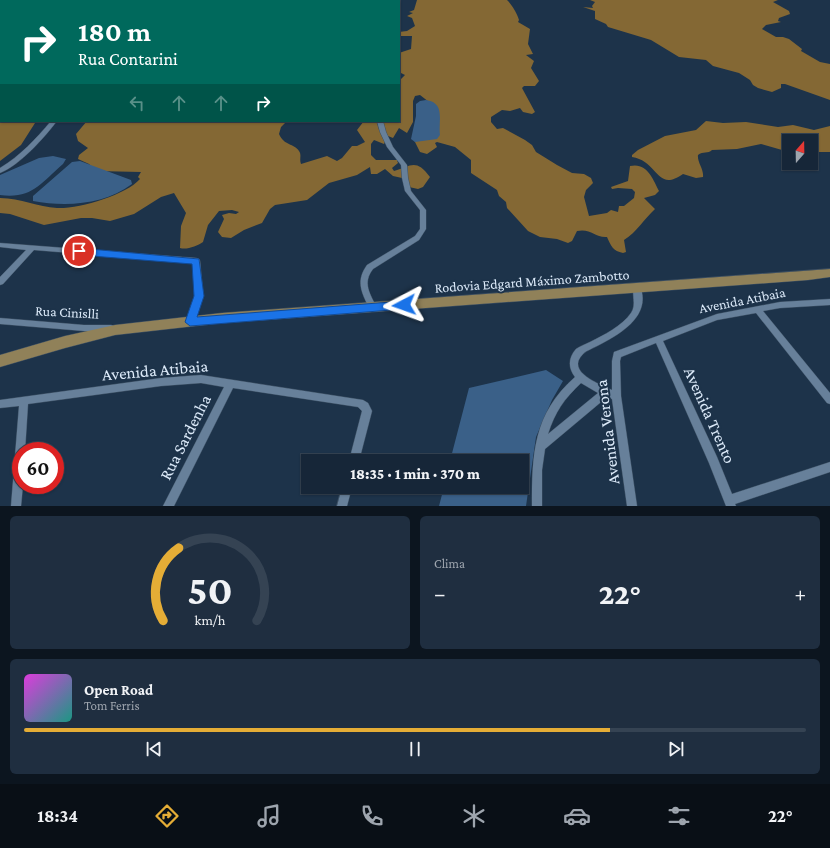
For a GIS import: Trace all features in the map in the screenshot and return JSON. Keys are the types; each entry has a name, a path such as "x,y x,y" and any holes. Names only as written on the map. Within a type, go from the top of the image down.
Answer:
{"main road":[{"name":"Rodovia Edgard Máximo Zambotto","path":"808,276 830,272"},
{"name":"Rodovia Edgard Máximo Zambotto","path":"0,362 65,342 133,328 190,322 637,288 808,276 830,276"}],"street":[{"path":"0,171 13,163 37,142 53,122"},
{"path":"373,308 362,279 364,274 370,267 417,238 423,229 424,215 420,205 408,191 403,162 390,147 382,132 380,122"},
{"path":"0,245 196,261 199,296 190,322"},
{"path":"0,282 33,247"},
{"path":"616,396 579,379 575,373 573,364 575,356 580,351 625,324 633,317 637,310 637,288"},
{"name":"Avenida Atibaia","path":"618,355 699,322 780,305 830,302"},
{"path":"757,309 830,400"},
{"name":"Rua Cinislli","path":"0,321 84,328 133,328"},
{"name":"Avenida Trento","path":"658,339 730,503"},
{"name":"Avenida Verona","path":"618,355 616,361 616,396 632,506"},
{"name":"Avenida Atibaia","path":"0,404 175,381 201,379 231,383 360,403 365,406 367,411 356,454"},
{"path":"537,506 536,471 539,447 551,411 560,396 579,379"},
{"name":"Rua Sardenha","path":"168,506 231,383"},
{"path":"539,447 606,392"},
{"path":"16,506 24,401"},
{"path":"730,503 830,467"},
{"path":"342,506 345,494"}],"shaded area":[{"path":"417,0 507,0 509,2 517,15 519,20 518,22 530,29 528,44 533,54 526,55 534,61 531,68 539,81 535,86 524,86 522,88 535,112 532,114 523,112 520,108 510,111 502,110 491,117 491,122 497,129 503,128 525,140 532,145 536,152 557,165 572,173 584,174 591,178 593,183 586,190 584,197 589,216 607,213 611,210 618,212 619,206 624,206 634,198 635,192 632,189 612,189 611,187 628,181 630,166 636,165 649,172 659,191 655,195 644,198 655,209 633,233 624,240 626,252 623,253 615,249 607,237 582,230 577,231 572,241 568,243 557,239 540,237 528,231 507,208 506,202 499,196 497,190 471,173 471,160 455,147 437,142 435,143 437,147 427,154 420,152 414,140 429,102 420,95 415,96 413,101 413,122 407,133 399,128 393,138 388,136 384,144 374,140 371,144 371,155 376,160 397,160 398,163 392,168 394,171 413,165 421,167 430,177 423,187 418,189 409,187 402,178 393,176 385,169 377,174 371,174 370,167 357,175 329,183 307,200 275,205 270,209 262,223 244,230 231,238 222,237 218,232 224,219 222,215 229,213 236,214 239,212 232,210 219,211 208,225 203,242 189,248 180,248 181,226 186,213 174,193 161,197 134,214 110,221 81,218 44,225 10,214 0,213 0,198 15,199 50,207 66,208 102,200 124,190 140,179 138,177 141,172 96,171 89,164 78,159 79,155 88,148 78,141 76,134 86,122 286,122 281,127 279,134 286,143 297,148 300,154 301,164 327,156 337,161 342,158 352,146 357,146 365,142 357,130 363,122 400,122 400,80 405,75 400,72 400,53 411,49 412,36 400,36 400,32 407,31 415,26 412,18 407,16 413,13 409,12 414,10"},
{"path":"590,0 778,0 773,2 789,11 790,14 779,18 778,21 781,22 766,25 762,29 776,37 789,39 802,49 801,51 820,62 830,64 830,100 785,84 781,84 781,88 772,92 758,88 753,85 750,80 739,73 713,66 706,60 679,57 651,40 608,27 606,24 595,19 595,11 583,7 593,8 592,6 595,2"},
{"path":"706,121 723,123 746,122 778,127 793,125 814,130 830,126 830,152 818,152 818,134 782,134 782,150 761,144 737,149 712,150 698,155 703,177 696,178 683,174 674,179 667,180 662,178 648,164 632,157 632,155 638,150 665,136 696,130"},
{"path":"0,122 35,123 21,145 0,161"}],"water":[{"path":"426,100 432,102 439,109 440,135 437,139 415,142 411,139 416,116 416,104 420,101"},
{"path":"53,156 66,159 63,164 41,184 20,195 0,195 0,175 39,158"},
{"path":"80,161 131,180 132,184 109,196 84,203 58,204 33,201 33,196 72,162"},
{"path":"546,370 563,381 552,400 536,437 529,485 529,454 452,454 469,388"},
{"path":"442,494 528,494 526,506 439,506"}],"route":[{"path":"79,251 196,261 199,296 190,322 222,318 404,305"}]}
